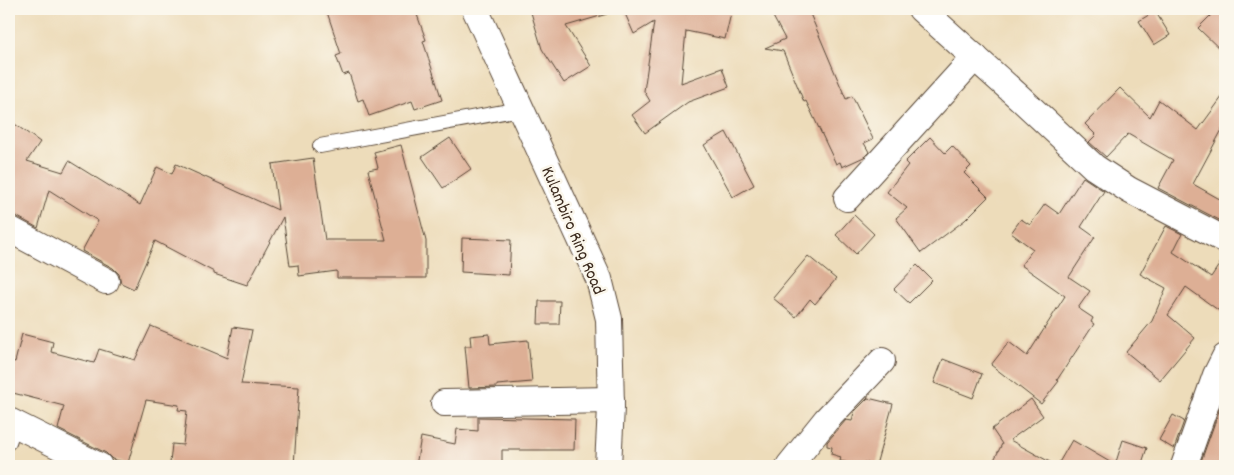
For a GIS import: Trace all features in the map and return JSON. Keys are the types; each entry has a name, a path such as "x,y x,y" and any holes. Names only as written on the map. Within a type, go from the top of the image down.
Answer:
{"street":[{"name":"Kulambiro Ring Road","path":"475,9 599,280 608,319 611,400 608,466"},
{"path":"921,9 1094,167 1128,190 1225,240"},
{"path":"847,198 975,57"},
{"path":"9,229 106,281"},
{"path":"1184,466 1216,375 1225,357"},
{"path":"788,466 826,420 882,362"},
{"path":"444,403 611,400"},
{"path":"11,429 99,466"}],"lane":[{"path":"320,146 520,109"}],"building":[{"path":"326,9 415,9 426,40 423,41 442,100 415,109 412,101 369,116 363,99 358,101 349,73 343,75 336,56 341,54"},
{"path":"530,9 606,9 607,14 566,26 591,66 564,83 542,49"},
{"path":"623,9 732,9 725,39 686,31 681,83 722,68 729,87 688,102 645,133 632,115 650,101 644,91 654,22 634,34"},
{"path":"769,9 808,9 846,99 852,96 873,139 864,143 869,152 864,157 842,167 840,162 836,164 806,101 804,102 783,51 765,48 785,39"},
{"path":"1217,9 1225,9 1225,54 1198,28"},
{"path":"1155,11 1170,35 1154,45 1139,21"},
{"path":"1120,88 1150,117 1159,100 1198,130 1225,93 1225,124 1193,184 1225,202 1225,223 1158,188 1173,160 1128,134 1106,157 1089,142 1096,135 1085,124"},
{"path":"9,120 40,142 27,161 63,172 69,161 140,205 157,167 172,174 176,164 278,210 272,164 313,158 325,240 386,240 368,170 378,168 374,152 401,145 426,241 426,278 337,278 337,271 299,276 298,265 290,266 283,217 247,285 214,274 214,272 155,241 134,289 121,283 119,274 113,268 82,251 98,221 49,190 38,228 9,214"},
{"path":"726,132 754,185 733,197 704,145"},
{"path":"930,137 945,153 952,146 971,166 964,173 988,197 965,220 921,253 896,218 907,208 887,192 908,165 905,162"},
{"path":"450,138 471,169 443,188 422,157"},
{"path":"1083,177 1104,191 1081,227 1095,237 1069,277 1090,291 1078,308 1093,318 1091,322 1094,324 1057,380 1059,381 1041,404 991,365 1009,342 1027,356 1065,296 1021,265 1033,249 1011,233 1021,219 1030,225 1045,204 1059,214"},
{"path":"854,215 874,234 856,254 836,235"},
{"path":"1166,226 1182,234 1173,252 1211,277 1225,256 1225,315 1186,287 1168,315 1195,338 1160,380 1126,352 1152,321 1166,288 1140,274"},
{"path":"462,238 511,240 509,275 461,272"},
{"path":"808,256 836,279 815,304 810,299 796,317 773,298"},
{"path":"917,265 932,280 909,303 894,289"},
{"path":"539,301 560,301 559,324 538,324"},
{"path":"151,326 227,358 233,327 252,330 241,384 299,387 294,466 184,466 184,464 170,463 172,444 183,445 187,411 178,410 179,405 146,400 128,463 112,459 106,453 58,429 64,406 9,392 9,360 15,362 22,334 53,342 51,352 94,363 99,349 135,360"},
{"path":"489,334 490,344 528,340 532,382 497,385 497,387 469,388 465,346 471,346 470,336"},
{"path":"943,359 982,374 973,398 934,383"},
{"path":"1225,394 1225,466 1204,466 1200,464"},
{"path":"868,398 893,404 876,465 864,462 864,466 840,461 841,457 831,454 832,447 827,446 827,442 846,420 852,421 854,412"},
{"path":"1031,399 1043,416 1010,440 1057,466 991,466 1002,444 992,429"},
{"path":"1173,415 1184,421 1174,449 1159,440"},
{"path":"478,417 575,419 574,450 502,450 502,466 416,466 421,437 455,444 457,429 478,431"},
{"path":"1072,440 1115,465 1123,440 1147,448 1141,466 1057,466"}]}
